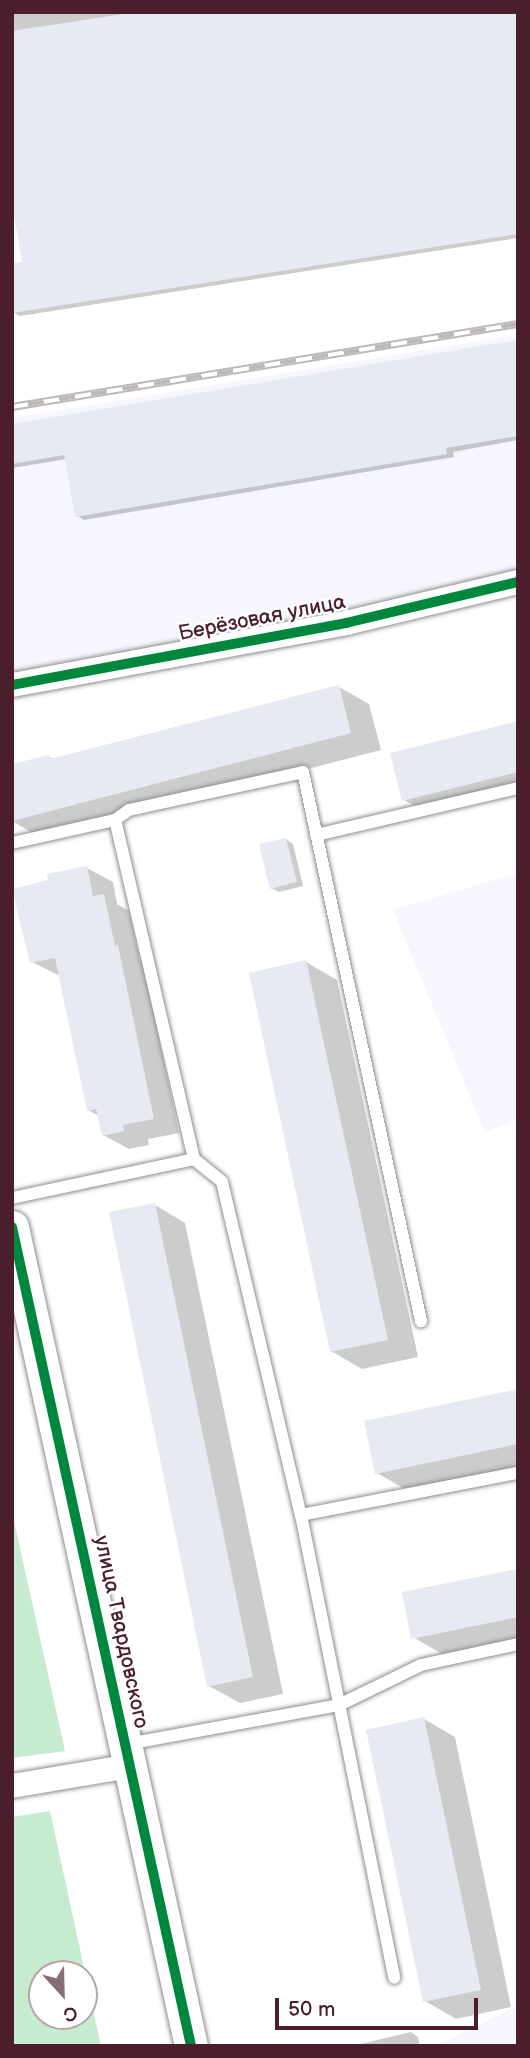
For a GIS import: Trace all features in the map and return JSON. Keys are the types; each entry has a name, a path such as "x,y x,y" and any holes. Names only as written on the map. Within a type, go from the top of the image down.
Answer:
{"street":[{"name":"Берёзовая улица","path":"12,685 346,623 518,582"},
{"name":"улица Твардовского","path":"12,1227 191,2046"},
{"path":"12,1786 128,1755"}],"lane":[{"path":"12,843 115,820 129,810 303,772 421,1321"},
{"path":"316,835 518,788"},
{"path":"115,820 194,1159 222,1182 301,1515 394,1978"},
{"path":"12,1198 194,1159"},
{"path":"301,1515 518,1473"},
{"path":"128,1755 339,1705 421,1665 518,1644"}],"shaded area":[{"path":"518,335 518,572 344,613 12,674 12,418"},
{"path":"518,873 518,1119 485,1132 393,910"},
{"path":"518,2005 518,2046 436,2046"}],"green space":[{"path":"12,1512 65,1751 12,1758"},
{"path":"50,1811 82,1960 28,1960 28,2030 98,2030 101,2046 12,2046 12,1817"}],"building":[{"path":"136,12 518,12 518,234 12,313 12,263 22,262 12,203 12,31"},
{"path":"518,340 518,436 446,448 447,454 75,517 64,455 12,464 12,424"},
{"path":"339,685 351,733 12,821 12,764 49,755 50,759"},
{"path":"518,721 518,772 402,801 390,753"},
{"path":"286,838 297,882 270,889 259,844"},
{"path":"87,866 93,896 104,894 115,946 118,945 154,1119 123,1125 124,1131 102,1136 96,1109 87,1111 55,958 30,963 12,889 48,880 47,874"},
{"path":"306,960 388,1340 330,1352 249,973"},
{"path":"155,1203 253,1677 207,1687 109,1212"},
{"path":"518,1389 518,1444 375,1474 364,1421"},
{"path":"518,1569 518,1617 411,1639 402,1592"},
{"path":"424,1717 481,1990 423,2002 366,1730"}],"railway":[{"path":"12,407 518,324"}],"cycle path":[{"path":"12,685 346,623 518,582"},
{"path":"12,1227 191,2046"}]}
